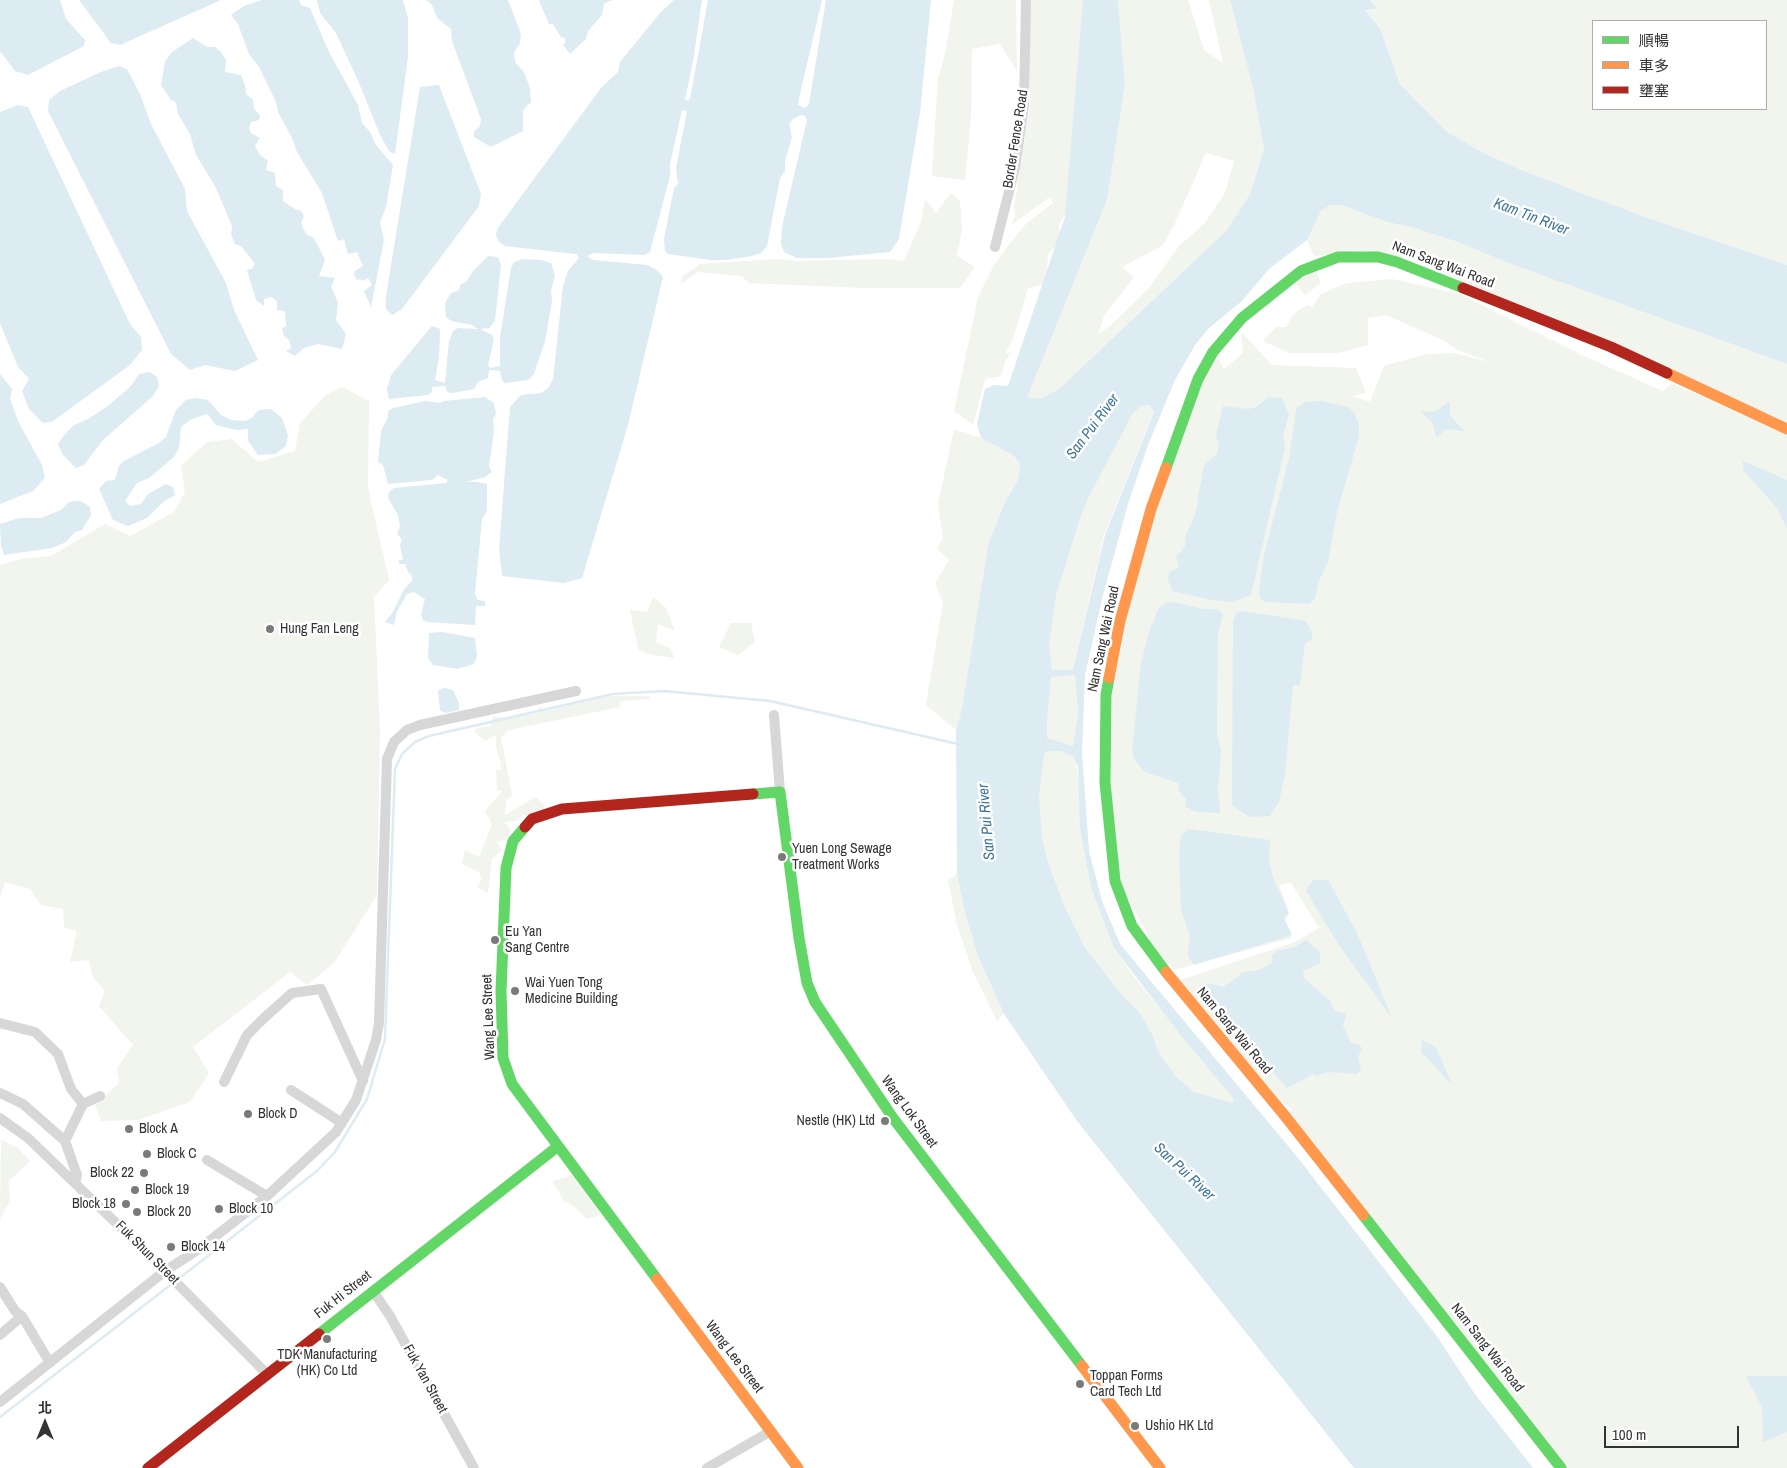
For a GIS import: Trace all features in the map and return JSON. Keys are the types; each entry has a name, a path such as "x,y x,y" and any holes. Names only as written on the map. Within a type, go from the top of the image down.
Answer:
{"street":[{"name":"Border Fence Road","path":"995,248 1015,168 1024,106 1026,0"},
{"name":"Nam Sang Wai Road","path":"1562,1468 1291,1123 1174,983 1132,926 1119,895 1114,872 1105,784 1106,695 1120,621 1151,509 1198,379 1213,352 1242,318 1288,280 1301,271 1338,257 1378,256 1397,262 1611,347 1787,428"},
{"path":"0,1402 267,1196 336,1132 356,1100 376,1040 378,1024 386,759 394,742 408,730 420,725 576,691"},
{"name":"Wang Lok Street","path":"774,715 780,792 799,938 807,983 815,1002 893,1118 1160,1468"},
{"name":"Wang Lee Street","path":"780,792 562,809 532,819 513,841 508,855 501,991 503,1058 512,1084 798,1468"},
{"path":"224,1082 247,1035 264,1018 292,993 322,989 363,1081"},
{"path":"0,1023 35,1032 58,1054 71,1089 83,1104"},
{"path":"291,1090 342,1123"},
{"path":"0,1093 23,1104 65,1141 77,1175 75,1183"},
{"path":"65,1141 83,1104 100,1096"},
{"name":"Fuk Shun Street","path":"0,1118 28,1138 75,1183 267,1374"},
{"name":"Fuk Hi Street","path":"148,1468 557,1146"},
{"path":"206,1160 267,1196"},
{"path":"0,1287 16,1311 22,1316 50,1363"},
{"name":"Fuk Yan Street","path":"373,1291 390,1316 474,1468"},
{"path":"0,1335 22,1316"},
{"path":"707,1468 771,1431"}],"shaded area":[{"path":"954,0 1016,0 1017,71 1000,44 972,49 971,116 965,180 932,176 938,79 946,50"},
{"path":"1030,0 1083,0 1087,22 1072,203 1058,226 1064,238 1048,254 1046,284 1028,288 1014,336 1005,354 1011,352 1005,362 1001,376 985,379 973,425 954,411 978,297 994,265 1007,247 1026,224 1053,203 1050,197 1011,225 1015,216 1014,206 1030,106"},
{"path":"1118,0 1188,0 1204,50 1223,63 1209,0 1230,0 1253,88 1264,149 1250,194 1227,230 1059,389 1040,399 1026,397 1107,200 1125,85","holes":["1206,153 1234,161 1225,193 1205,223 1179,246 1149,288 1110,326 1098,334 1104,316 1134,277 1122,267 1162,246 1175,223"]},
{"path":"1370,0 1787,0 1787,265 1645,217 1521,170 1482,152 1446,131 1400,84 1380,30 1365,10 1378,9"},
{"path":"951,193 960,201 962,229 957,256 975,267 960,288 862,288 749,283 741,276 698,272 680,284 683,276 700,264 776,259 798,261 888,259 904,261 921,222 925,199 936,213"},
{"path":"1330,205 1341,205 1387,222 1411,227 1455,241 1511,264 1787,364 1787,422 1410,258 1363,251 1314,256 1307,240 1321,211"},
{"path":"1315,269 1321,283 1305,295 1294,282"},
{"path":"1392,279 1460,294 1586,357 1663,391 1672,383 1787,435 1787,1468 1561,1468 1464,1336 1458,1324 1446,1326 1285,1116 1292,1109 1272,1094 1178,981 1295,942 1319,928 1291,883 1279,885 1289,913 1285,920 1291,938 1174,970 1154,946 1124,891 1110,847 1113,684 1125,634 1115,632 1200,383 1218,358 1224,369 1243,353 1241,332 1272,365 1356,368 1366,393 1352,396 1370,402 1384,366 1426,354 1453,353 1490,362 1458,350 1443,340 1386,315 1368,318 1368,345 1338,353 1290,353 1263,341 1276,327 1286,327 1292,316 1300,309 1308,305 1312,307 1321,294 1347,283"},
{"path":"342,387 369,401 368,488 389,580 374,597 380,730 377,895 334,963 307,985 290,972 193,1047 209,1073 190,1102 138,1120 101,1121 95,1105 119,1083 117,1068 133,1045 99,1006 105,991 92,976 89,960 70,962 77,931 64,927 63,909 41,905 30,889 5,882 0,899 0,565 22,559 51,556 105,524 130,536 174,512 185,492 181,466 207,442 232,439 258,462 295,451 300,423 326,395"},
{"path":"1150,405 1154,411 1104,535 1073,670 1052,670 1051,677 1075,675 1078,713 1073,746 1062,743 1045,752 1060,751 1073,756 1075,760 1080,789 1080,829 1091,888 1114,948 1135,978 1235,1099 1232,1103 1294,1153 1438,1338 1474,1393 1533,1468 1074,1029 1007,748 1053,557 1133,413 1141,406"},
{"path":"954,429 981,438 1013,455 1019,462 1020,469 1017,482 1005,502 988,545 962,708 956,730 926,705 943,602 935,584 949,560 937,548 943,538 938,504"},
{"path":"653,597 666,608 675,631 658,624 656,642 671,649 674,658 648,654 638,649 630,610 647,612"},
{"path":"731,623 751,623 755,642 738,655 719,647"},
{"path":"597,696 650,696 649,699 620,701 620,707 509,730 501,737 512,795 506,801 505,815 536,797 544,805 544,823 523,815 518,821 504,822 511,830 508,839 496,842 502,850 492,859 488,893 477,887 482,879 479,872 462,864 465,850 479,857 492,824 485,811 502,791 497,790 496,770 501,770 501,764 496,747 496,735 485,741 474,731 477,728 491,726 493,716 506,718 535,714 540,707 546,711 580,703"},
{"path":"957,874 965,913 978,956 1004,1014 997,1021 973,972 957,925 948,880"},
{"path":"1,1140 18,1148 30,1161 9,1181 10,1201 0,1219"},
{"path":"585,1172 599,1193 600,1215 587,1219 573,1205 564,1201 552,1181"}],"water":[{"path":"0,0 60,0 66,19 85,40 84,46 28,75 15,71 0,51"},
{"path":"79,0 221,0 120,45 111,43"},
{"path":"262,0 299,0 301,5 310,8 328,50 358,105 362,123 370,132 376,145 393,165 386,207 380,222 384,240 371,307 364,291 372,285 368,278 362,281 360,279 357,280 354,275 355,271 363,266 357,252 348,254 344,239 338,241 322,193 297,152 278,112 276,102 259,67 249,54 238,24 231,15 244,6"},
{"path":"317,0 403,0 408,18 408,57 395,154 389,151 380,135 336,33 320,13"},
{"path":"426,0 508,0 521,34 520,43 514,52 515,62 524,72 530,88 531,102 523,110 523,131 491,147 474,137 474,131 480,126 481,119 452,41 451,29 437,18 432,5"},
{"path":"613,0 604,3 602,15 588,31 586,39 570,54 563,45 565,38 561,37 553,24 549,24 539,1"},
{"path":"674,0 702,0 693,62 685,99 687,101 690,99 708,0 822,0 799,98 798,105 805,108 809,104 826,0 931,0 920,113 899,239 890,252 828,258 797,258 784,252 781,244 782,227 807,120 805,116 801,115 793,119 789,124 792,137 785,161 785,171 780,178 767,246 761,253 725,260 668,254 665,251 664,239 674,188 678,184 676,168 687,111 682,110 670,164 670,176 650,252 644,255 593,253 587,256 593,260 647,265 657,270 663,277 628,425 582,578 564,583 502,576 499,549 510,407 521,395 541,393 548,388 553,379 563,286 568,271 579,258 577,254 505,246 499,242 496,235 497,229 601,88 618,72 620,62 660,13"},
{"path":"1083,0 1118,0 1125,85 1107,200 1027,397 1040,399 1059,389 1227,230 1250,194 1264,149 1253,88 1230,0 1370,0 1378,9 1365,10 1380,29 1400,84 1446,131 1482,152 1521,170 1645,217 1787,265 1787,364 1511,264 1455,241 1411,227 1387,222 1341,205 1330,205 1321,211 1307,240 1269,269 1242,301 1209,328 1195,345 1175,380 1148,445 1128,504 1102,599 1085,675 1082,753 1089,851 1102,901 1120,944 1294,1153 1438,1338 1474,1393 1533,1468 1354,1468 1077,1121 1004,1014 978,956 965,913 957,874 956,730 962,708 988,545 1005,502 1017,482 1020,469 1019,462 1013,455 981,438 977,424 985,389 994,385 1008,386 1065,217","holes":["1150,405 1154,412 1105,535 1073,670 1052,670 1049,645 1056,595 1080,518 1088,498 1133,413 1141,406","1075,675 1078,713 1073,746 1047,738 1051,677","1060,751 1073,756 1078,767 1080,829 1091,888 1114,948 1179,1033 1234,1099 1232,1103 1194,1092 1176,1077 1158,1052 1153,1036 1139,1012 1120,993 1085,948 1063,903 1047,860 1042,838 1039,795 1045,752"]},
{"path":"193,38 207,47 215,47 221,52 226,60 225,72 241,75 246,94 253,100 254,109 260,115 259,120 251,122 249,128 251,133 260,138 255,146 260,155 268,161 266,170 275,173 276,186 283,190 283,201 301,211 304,216 301,223 306,234 314,238 325,260 319,276 335,278 331,286 338,303 336,320 346,334 342,349 318,344 304,348 295,356 286,351 291,348 289,340 284,336 282,329 286,326 285,311 277,310 277,301 271,297 264,299 264,306 256,300 247,270 252,269 255,264 241,246 235,244 231,234 232,226 215,186 196,155 190,134 178,114 176,102 171,100 161,85 165,61 172,52"},
{"path":"119,66 127,69 140,94 151,124 185,189 187,211 226,283 234,310 258,360 235,371 205,365 190,370 171,354 48,111 49,100 60,91"},
{"path":"439,85 481,194 479,206 402,309 392,315 386,309 386,296 420,87"},
{"path":"18,105 28,107 130,324 141,337 142,350 130,365 53,421 43,423 29,409 22,391 29,379 18,367 0,323 0,112"},
{"path":"488,256 498,257 501,265 495,321 489,328 480,329 492,335 494,339 488,365 490,368 500,366 500,337 511,268 514,262 522,259 541,260 551,263 555,275 551,291 552,302 545,341 534,374 528,380 505,383 502,380 500,371 489,370 488,378 478,382 474,389 453,393 447,392 445,386 432,387 432,392 428,395 389,399 387,389 391,375 432,326 440,329 439,357 435,380 445,383 449,341 453,331 458,328 478,329 472,325 451,321 446,317 445,303 451,293 459,290 460,285 467,281 473,271"},
{"path":"150,372 157,377 159,386 153,396 103,440 84,465 76,468 63,455 58,444 65,434 74,425 88,419 108,406 131,386 139,374"},
{"path":"0,374 12,389 10,398 18,421 42,465 45,478 33,491 0,504"},
{"path":"485,397 494,403 496,414 493,419 494,431 489,467 492,472 485,477 467,482 487,484 487,511 482,519 475,594 478,600 485,601 485,606 476,606 475,625 427,622 423,620 421,614 425,599 414,592 407,594 397,611 394,625 385,622 393,612 404,589 412,581 412,575 408,572 405,564 400,564 398,561 403,559 400,546 402,539 397,534 400,526 398,515 388,498 389,492 394,488 446,483 448,480 438,475 432,480 388,484 383,465 378,462 381,431 388,417 388,411 393,408 425,401 440,403"},
{"path":"1269,397 1282,398 1289,414 1283,435 1285,447 1251,595 1231,602 1212,600 1172,591 1168,579 1169,572 1179,567 1176,557 1185,546 1186,534 1195,515 1204,465 1217,454 1219,445 1216,435 1223,406 1249,409 1256,407"},
{"path":"195,398 208,400 221,415 231,420 245,421 252,418 258,410 271,409 282,418 288,435 286,446 275,454 258,455 248,441 248,429 237,430 216,425 207,414 192,419 181,427 179,448 174,457 149,478 137,483 125,501 130,506 141,504 148,494 166,484 173,487 175,495 164,501 147,518 128,526 113,520 99,489 106,481 115,480 119,466 124,461 159,443 166,437 176,410 186,400"},
{"path":"1322,401 1348,407 1354,412 1359,425 1359,436 1337,512 1328,562 1319,581 1315,599 1309,604 1265,602 1260,598 1259,590 1264,555 1289,459 1297,406 1301,406 1304,402"},
{"path":"1450,401 1450,415 1464,431 1447,429 1436,437 1433,423 1421,412 1436,411"},
{"path":"1743,461 1787,480 1787,529 1777,508 1743,470"},
{"path":"81,501 90,507 91,515 82,530 75,532 66,542 52,548 4,555 1,546 0,524 19,518 41,518 61,510 69,502"},
{"path":"1175,602 1202,609 1217,609 1223,614 1218,634 1217,734 1221,750 1218,790 1220,813 1196,812 1185,806 1186,799 1179,791 1178,783 1145,772 1134,759 1132,750 1141,663 1150,629 1159,608 1165,603"},
{"path":"1242,611 1306,621 1312,632 1312,639 1305,643 1300,685 1293,685 1285,774 1279,802 1270,816 1249,817 1232,805 1233,622 1236,612"},
{"path":"442,632 475,638 477,656 474,664 457,669 433,665 428,658 429,633"},
{"path":"445,688 453,690 459,703 459,710 445,713 440,710 438,690"},
{"path":"1189,829 1270,840 1269,860 1273,878 1289,913 1284,918 1292,935 1194,965 1188,956 1190,936 1181,910 1179,854 1181,836"},
{"path":"1313,880 1328,880 1357,933 1392,1018 1339,945 1306,891"},
{"path":"1306,940 1320,952 1320,963 1303,971 1304,978 1330,1001 1335,1011 1346,1014 1343,1026 1351,1043 1358,1044 1362,1048 1358,1057 1361,1070 1357,1074 1327,1072 1317,1076 1313,1074 1287,1088 1204,994 1201,987 1208,983 1223,987 1244,972 1260,970 1273,962 1272,955 1276,951 1295,947"},
{"path":"1422,1040 1436,1047 1452,1085 1421,1051"},
{"path":"1746,1376 1787,1376 1787,1432 1763,1442 1762,1407"}],"waterway":[{"path":"177,1280 317,1171 335,1152 367,1099 385,1039 395,769 402,754 415,742 429,736 613,694 664,691 770,701 958,744"},
{"path":"0,1417 173,1283"}],"traffic: fast":[{"path":"1166,468 1198,379 1213,352 1242,318 1301,271 1338,257 1378,257 1397,262 1463,288"},
{"path":"1109,678 1106,695 1105,783 1115,881 1132,926 1166,972"},
{"path":"753,794 780,792 799,938 807,983 815,1002 893,1118 1082,1366"},
{"path":"525,827 513,841 506,868 501,991 503,1058 512,1084 657,1279"},
{"path":"319,1334 557,1147"},
{"path":"1363,1215 1561,1468"}],"traffic: slow":[{"path":"1667,373 1787,429"},
{"path":"1109,678 1120,621 1151,509 1166,468"},
{"path":"1166,972 1285,1116 1363,1215"},
{"path":"657,1279 798,1468"},
{"path":"1082,1366 1160,1468"}],"traffic: jam":[{"path":"1463,288 1611,347 1667,373"},
{"path":"525,827 532,819 562,809 753,794"},
{"path":"148,1468 319,1334"}],"place":[{"name":"Hung Fan Leng","path":"270,629"},
{"name":"Yuen Long Sewage Treatment Works","path":"782,857"},
{"name":"Eu Yan Sang Centre","path":"495,940"},
{"name":"Wai Yuen Tong Medicine Building","path":"515,991"},
{"name":"Block D","path":"248,1114"},
{"name":"Nestle (HK) Ltd","path":"885,1121"},
{"name":"Block A","path":"129,1129"},
{"name":"Block C","path":"147,1154"},
{"name":"Block 22","path":"144,1173"},
{"name":"Block 19","path":"135,1190"},
{"name":"Block 18","path":"126,1204"},
{"name":"Block 10","path":"219,1209"},
{"name":"Block 20","path":"137,1212"},
{"name":"Block 14","path":"171,1247"},
{"name":"TDK Manufacturing (HK) Co Ltd","path":"327,1339"},
{"name":"Toppan Forms Card Tech Ltd","path":"1080,1384"},
{"name":"Ushio HK Ltd","path":"1135,1426"}],"water label":[{"name":"Kam Tin River","path":"1531,217"},
{"name":"San Pui River","path":"1093,427"},
{"name":"San Pui River","path":"987,822"},
{"name":"San Pui River","path":"1184,1172"}]}
